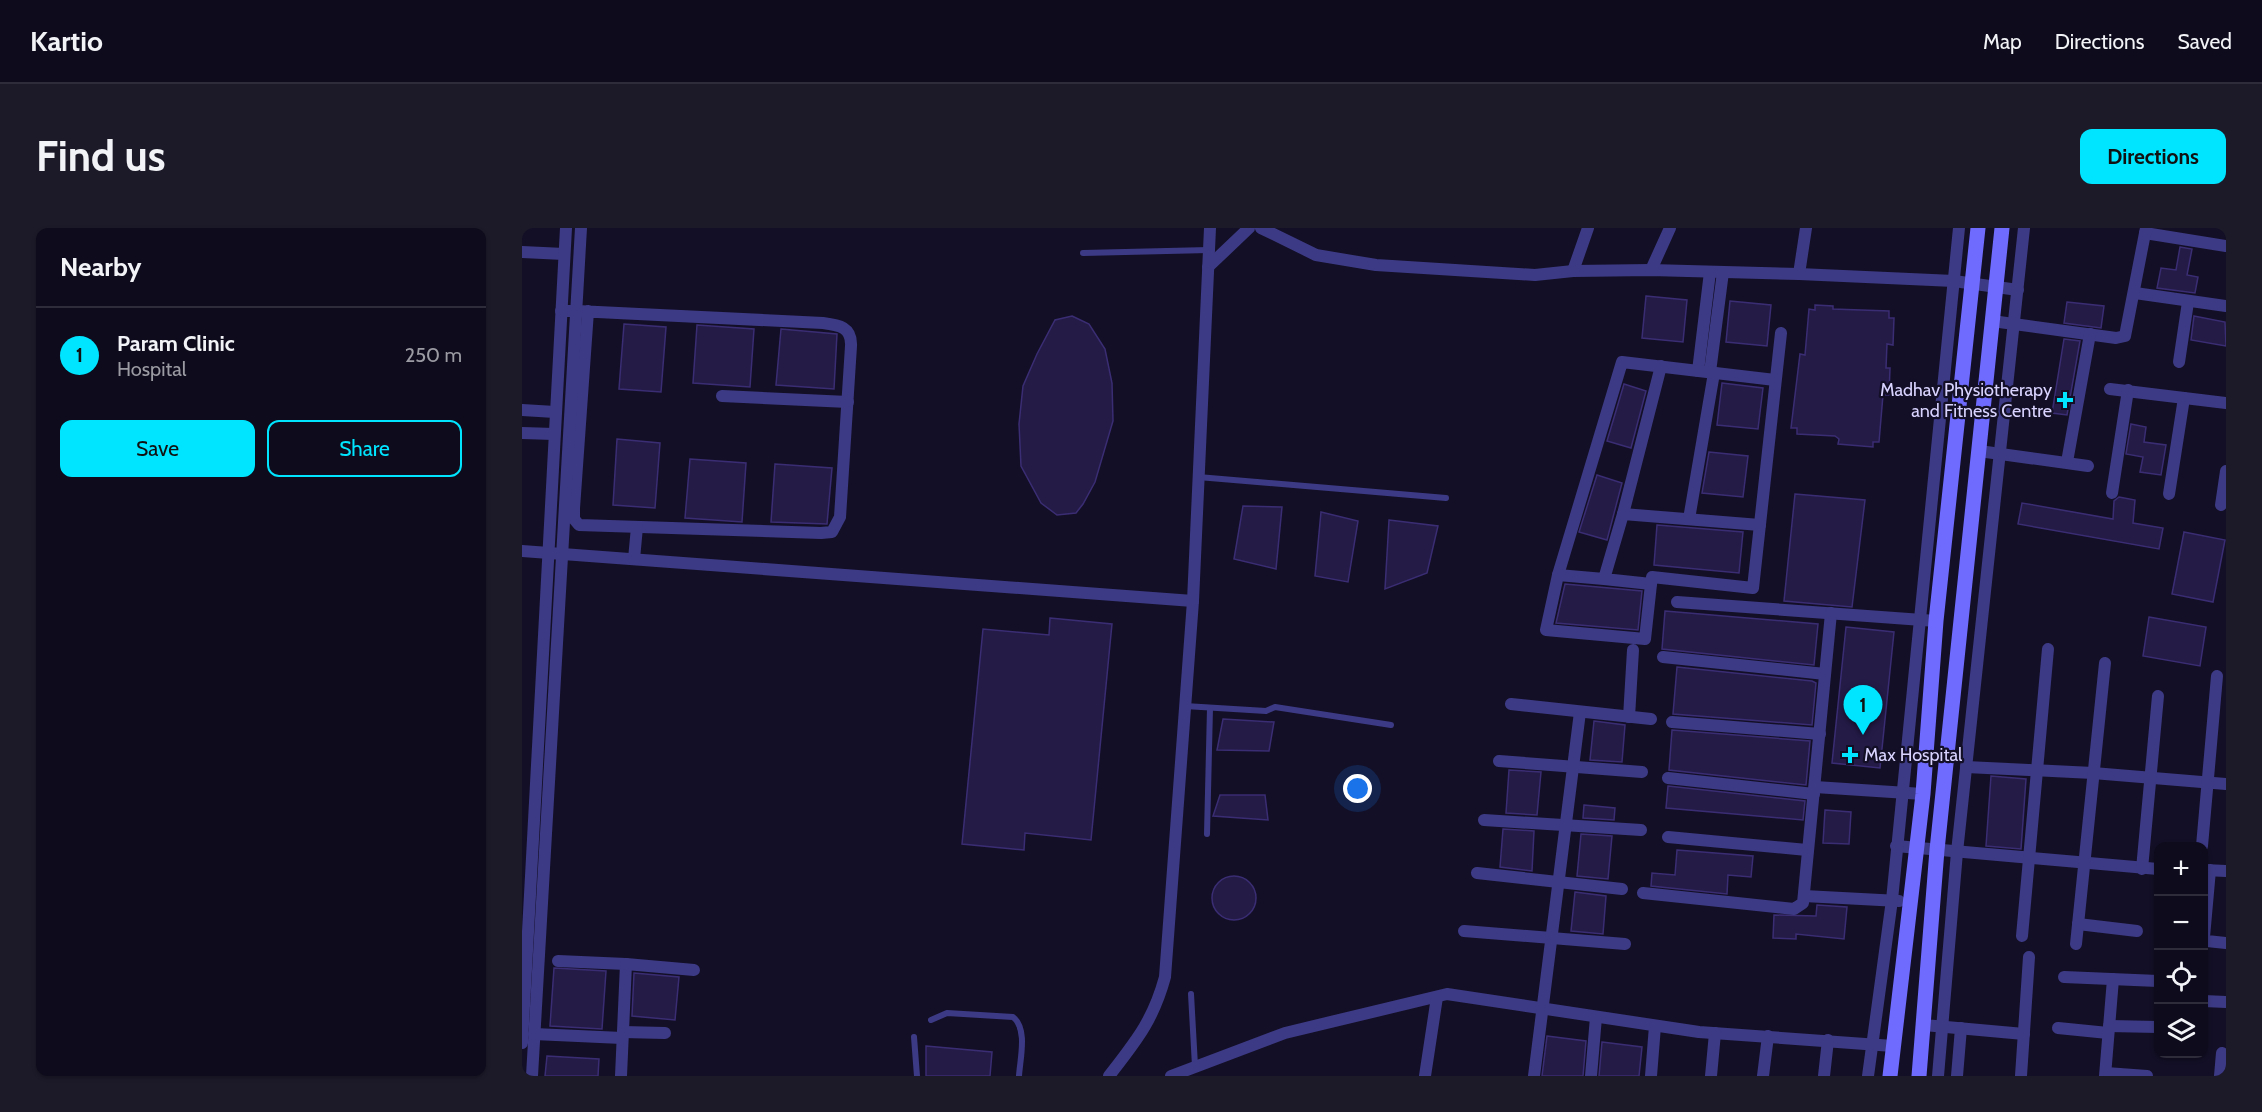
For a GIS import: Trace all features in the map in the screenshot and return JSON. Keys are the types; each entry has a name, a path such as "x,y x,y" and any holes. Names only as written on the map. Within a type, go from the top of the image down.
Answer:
{"street":[{"path":"532,1076 555,553 554,434 566,228"},
{"path":"561,311 582,311 840,325 845,327 851,339 848,402 840,517 832,532 584,526 579,525 574,519 582,311 581,228"},
{"path":"1109,1076 1143,1033 1156,1008 1165,977 1193,601 1210,228"},
{"path":"1208,267 1249,228"},
{"path":"1261,228 1316,255 1376,265 1535,275 1573,271 1650,270 1799,274 1954,281 2018,290"},
{"path":"1573,271 1588,228"},
{"path":"1650,270 1670,228"},
{"path":"1799,274 1806,228"},
{"path":"1868,1076 1892,900 1918,619 1959,228"},
{"path":"1890,1076 1923,794 1936,621 1978,228"},
{"path":"1918,1076 1938,850 2002,228"},
{"path":"1938,1076 1957,852 1998,453 2015,324 2024,228"},
{"path":"1992,321 2116,338 2125,336 2145,230 2226,246"},
{"path":"522,252 564,254"},
{"path":"1689,519 1717,272"},
{"path":"2134,293 2226,306"},
{"path":"2179,362 2188,302"},
{"path":"522,1043 525,918 555,553 582,311"},
{"path":"1775,380 1622,362 1558,575 1546,630 1645,639 1652,577 1753,588 1781,333"},
{"path":"2067,462 2090,334"},
{"path":"1604,579 1661,366"},
{"path":"2110,389 2226,403"},
{"path":"2112,493 2128,390"},
{"path":"722,396 848,402"},
{"path":"2169,494 2184,398"},
{"path":"522,410 555,412"},
{"path":"522,433 554,434"},
{"path":"1979,451 2088,466"},
{"path":"2221,505 2226,471"},
{"path":"1623,514 1760,525"},
{"path":"634,559 637,527"},
{"path":"522,551 1193,601"},
{"path":"1558,575 1651,585"},
{"path":"1677,602 1936,621"},
{"path":"1643,893 1794,909 1799,907 1804,896 1831,613"},
{"path":"2022,936 2048,649"},
{"path":"1629,717 1633,650"},
{"path":"1664,657 1825,674"},
{"path":"2076,944 2105,663"},
{"path":"2202,842 2217,676"},
{"path":"2142,869 2158,696"},
{"path":"1510,704 1651,719"},
{"path":"1534,1076 1580,712"},
{"path":"1672,722 1820,735"},
{"path":"1499,760 1642,772"},
{"path":"1966,767 2093,773 2226,784"},
{"path":"1668,778 1814,790 1923,794"},
{"path":"1484,820 1641,830"},
{"path":"1668,837 1807,850"},
{"path":"1896,846 2154,869"},
{"path":"2208,870 2226,871"},
{"path":"1477,873 1622,889"},
{"path":"1804,896 1909,901"},
{"path":"2205,896 2204,937 2206,941 2226,943"},
{"path":"2078,924 2137,931"},
{"path":"1464,931 1625,944"},
{"path":"2020,1076 2030,957"},
{"path":"558,961 694,970"},
{"path":"621,1076 626,964"},
{"path":"2064,977 2154,981"},
{"path":"2113,979 2105,1074 2147,1076"},
{"path":"1171,1076 1285,1033 1447,994 1715,1033 1893,1046"},
{"path":"1425,1076 1437,997"},
{"path":"2208,1001 2226,1002"},
{"path":"1591,1076 1596,1017"},
{"path":"1924,1025 2024,1034"},
{"path":"1651,1076 1655,1026"},
{"path":"2058,1028 2108,1030 2154,1027"},
{"path":"1957,1076 1961,1028"},
{"path":"534,1034 665,1033"},
{"path":"1711,1076 1715,1033"},
{"path":"1763,1076 1768,1036"},
{"path":"1824,1076 1828,1040"},
{"path":"2220,1076 2222,1053"}],"lane":[{"path":"1083,253 1209,250"},
{"path":"1198,477 1446,498"},
{"path":"1185,706 1266,711 1275,706 1391,725"},
{"path":"1207,834 1210,708"},
{"path":"1191,994 1195,1067"},
{"path":"931,1020 947,1013 1013,1017 1019,1022 1021,1030 1019,1076"},
{"path":"914,1037 917,1076"}],"building":[{"path":"2180,247 2192,249 2187,275 2198,277 2195,293 2157,288 2161,268 2176,270"},
{"path":"1646,296 1687,300 1683,342 1642,338"},
{"path":"1730,301 1771,305 1767,346 1726,342"},
{"path":"2067,302 2104,306 2101,328 2064,323"},
{"path":"1815,305 1833,306 1833,309 1889,311 1889,318 1894,318 1893,345 1887,344 1886,368 1890,368 1889,395 1883,395 1879,442 1873,442 1873,447 1838,444 1839,439 1835,436 1797,434 1797,428 1791,428 1800,354 1805,355 1809,309 1815,310"},
{"path":"1072,316 1089,324 1105,349 1112,383 1113,421 1095,482 1083,504 1076,513 1057,515 1041,503 1021,466 1019,424 1023,386 1037,354 1055,320"},
{"path":"2194,316 2225,322 2226,346 2191,340"},
{"path":"624,324 666,327 661,392 619,389"},
{"path":"697,325 754,329 750,387 693,383"},
{"path":"781,329 837,334 834,389 776,385"},
{"path":"2064,339 2080,341 2067,415 2052,413"},
{"path":"1722,383 1763,388 1758,429 1717,425"},
{"path":"1624,384 1646,391 1631,448 1607,441"},
{"path":"2131,424 2146,427 2144,442 2166,445 2161,475 2140,472 2143,457 2126,454"},
{"path":"617,439 660,443 655,508 613,505"},
{"path":"1709,452 1748,456 1743,497 1702,493"},
{"path":"690,459 746,463 742,522 685,518"},
{"path":"775,464 832,468 827,524 771,522"},
{"path":"1597,475 1622,483 1607,540 1579,532"},
{"path":"1795,494 1865,500 1852,607 1784,601"},
{"path":"2119,497 2135,500 2133,523 2163,528 2159,549 2018,524 2022,503 2113,519 2114,501"},
{"path":"1243,506 1282,507 1276,569 1234,559"},
{"path":"1321,512 1358,521 1348,582 1315,576"},
{"path":"1389,520 1438,526 1427,573 1385,589"},
{"path":"1657,525 1743,532 1739,573 1654,565"},
{"path":"2184,532 2225,540 2213,602 2172,594"},
{"path":"1565,584 1642,591 1638,630 1556,623"},
{"path":"1665,611 1818,624 1814,665 1662,649"},
{"path":"2149,617 2206,627 2200,666 2143,656"},
{"path":"1050,618 1112,624 1091,840 1025,833 1024,850 962,844 983,629 1049,635"},
{"path":"1846,627 1894,632 1880,768 1832,763"},
{"path":"1677,667 1812,681 1816,683 1812,725 1673,714"},
{"path":"1223,719 1274,722 1269,751 1217,750"},
{"path":"1594,721 1625,725 1622,762 1590,760"},
{"path":"1672,730 1810,741 1806,785 1669,770"},
{"path":"1509,770 1541,772 1537,815 1506,813"},
{"path":"1991,776 2026,779 2021,849 1986,846"},
{"path":"1668,786 1805,801 1803,820 1666,808"},
{"path":"1220,795 1265,795 1268,820 1213,816"},
{"path":"1584,805 1615,808 1614,820 1583,818"},
{"path":"1825,810 1851,812 1849,844 1823,843"},
{"path":"1503,829 1534,831 1532,871 1500,867"},
{"path":"1581,834 1612,836 1608,879 1577,876"},
{"path":"1677,850 1753,856 1751,877 1728,875 1727,894 1651,886 1652,873 1675,875"},
{"path":"1234,876 1250,882 1256,898 1250,914 1234,920 1218,914 1212,898 1218,882"},
{"path":"1575,892 1606,896 1603,934 1571,931"},
{"path":"1817,905 1847,907 1844,939 1796,934 1796,939 1773,938 1774,915 1816,916"},
{"path":"554,968 606,971 602,1029 550,1026"},
{"path":"634,973 679,977 675,1020 632,1016"},
{"path":"1547,1036 1586,1041 1583,1076 1542,1076"},
{"path":"1602,1042 1642,1047 1639,1076 1599,1076"},
{"path":"926,1046 992,1052 990,1076 926,1076"},
{"path":"547,1056 599,1059 598,1076 545,1076"}],"place":[{"name":"Madhav Physiotherapy and Fitness Centre","path":"2065,400"},
{"name":"Param Clinic","path":"1863,735"},
{"name":"Max Hospital","path":"1850,755"}]}
